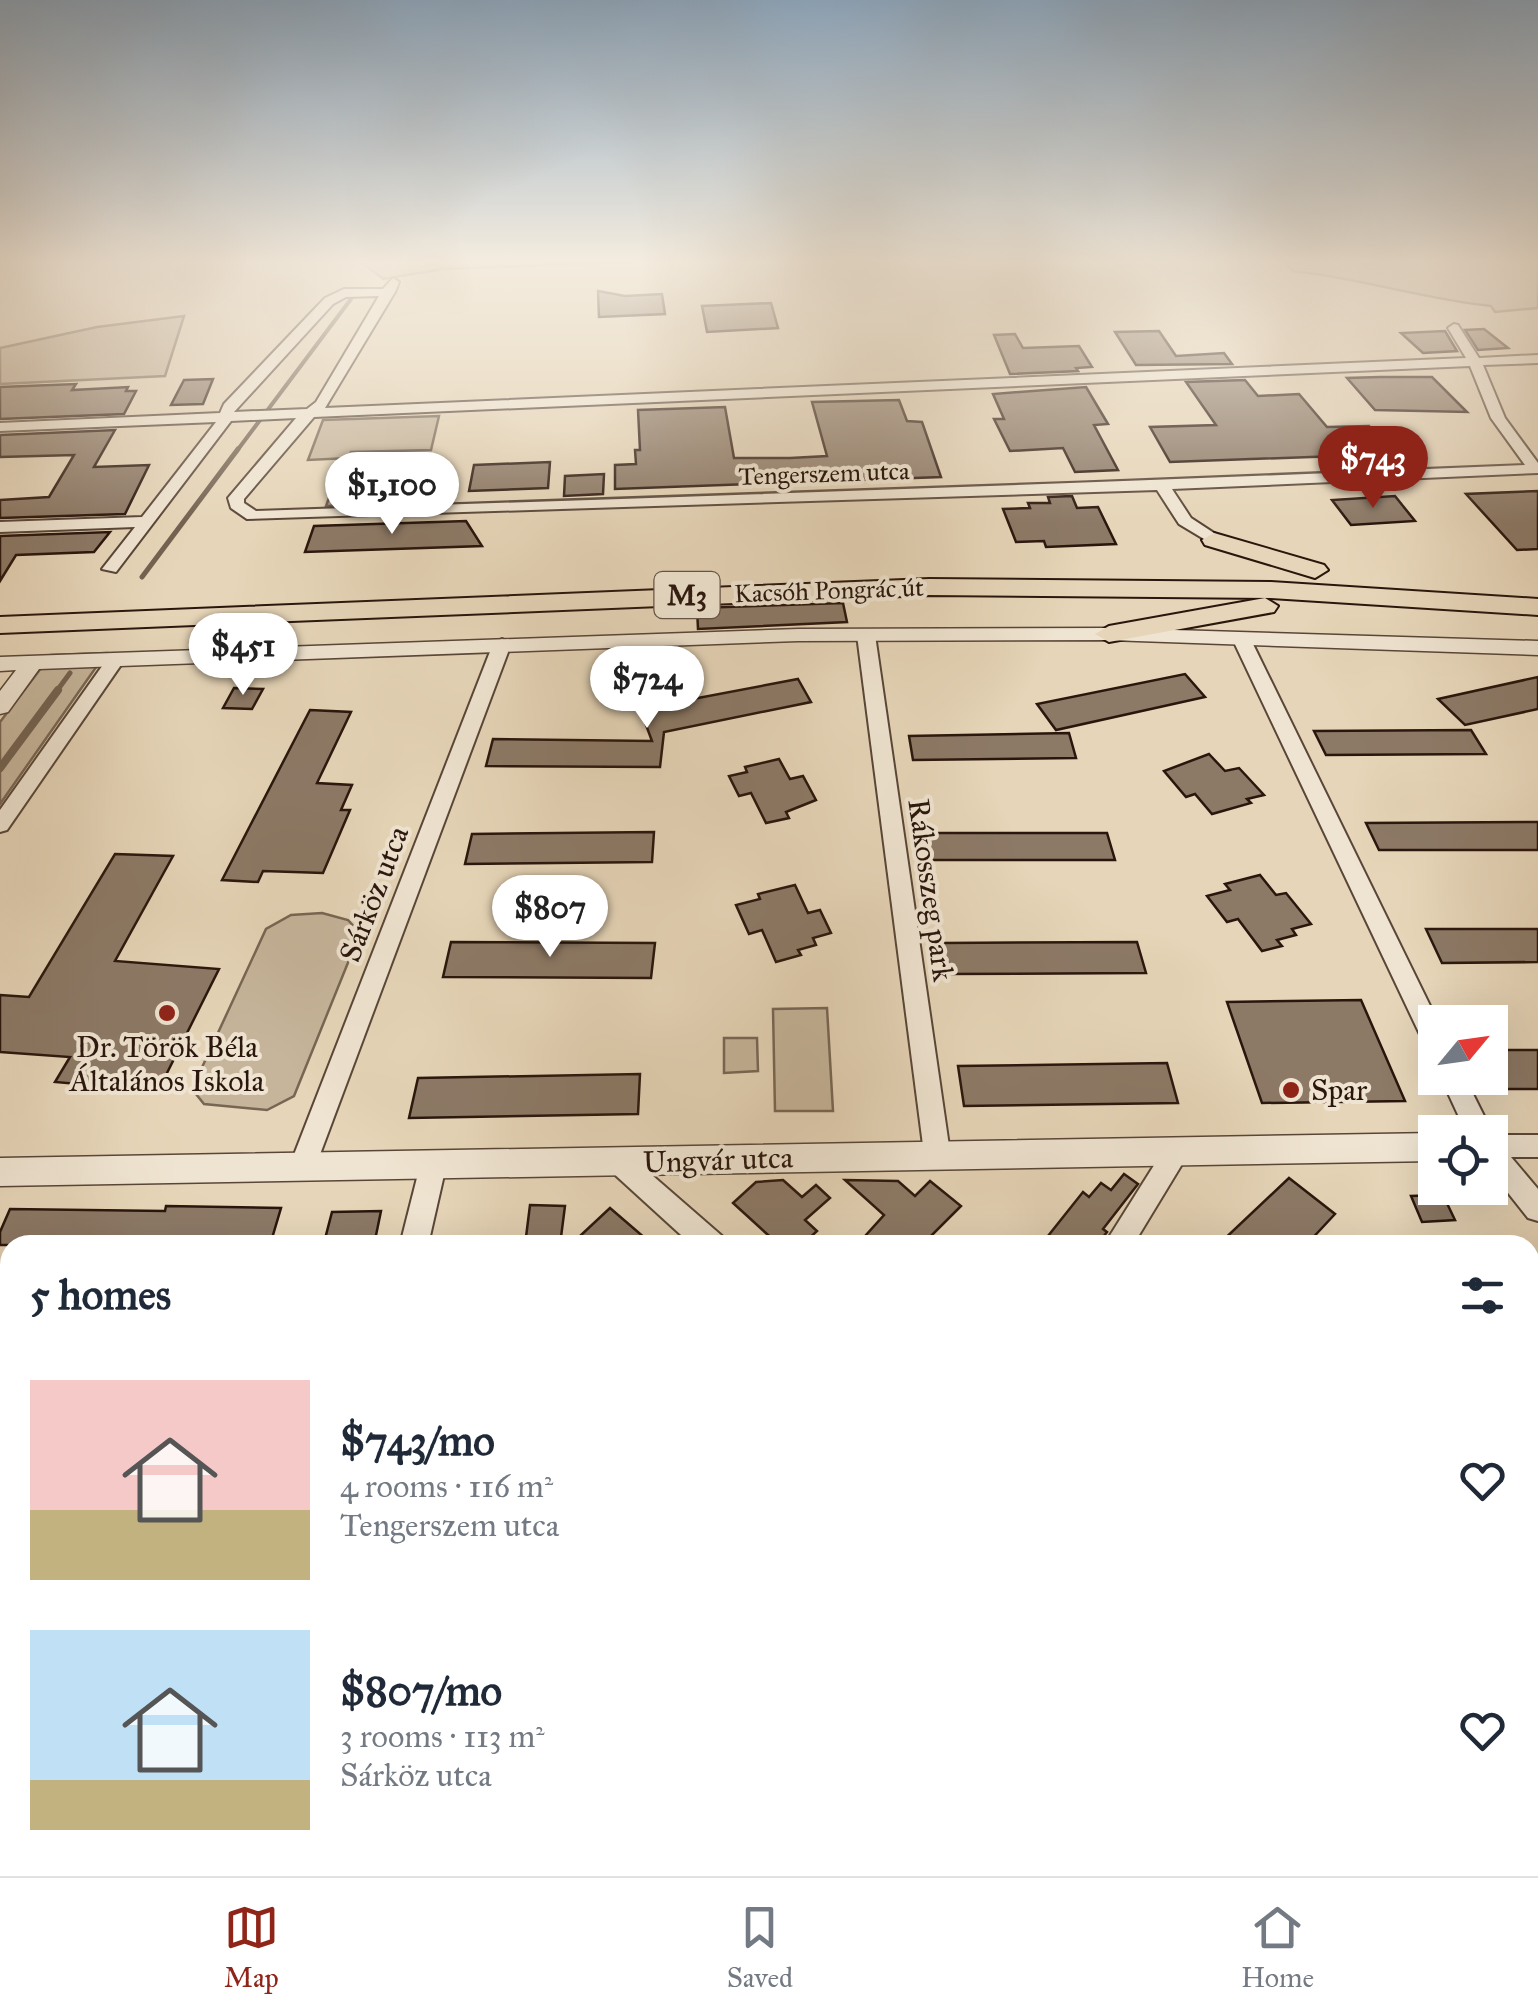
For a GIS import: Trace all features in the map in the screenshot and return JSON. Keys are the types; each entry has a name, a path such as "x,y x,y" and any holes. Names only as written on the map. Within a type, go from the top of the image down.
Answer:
{"main road":[{"path":"1214,540 1315,570"},
{"name":"Kacsóh Pongrác út","path":"0,602 832,566 1097,564 1315,570 1538,584"},
{"name":"Kacsóh Pongrác út","path":"0,625 860,588 1157,587 1538,608"},
{"path":"1109,634 1238,609 1374,596"}],"street":[{"path":"110,569 228,416 229,407 284,349"},
{"path":"312,412 321,405 355,349"},
{"path":"1467,349 1498,418 1537,468"},
{"path":"0,426 1538,360"},
{"name":"Tengerszem utca","path":"312,412 236,498 236,505 242,510 253,516 479,510 1537,468"},
{"path":"1160,482 1185,521 1214,540"},
{"path":"0,527 146,522"},
{"name":"Kacsóh Pongrác út","path":"0,664 866,634 1109,634 1538,648"},
{"name":"Rákosszeg park","path":"866,634 937,1153"},
{"path":"1241,638 1418,1006"},
{"name":"Sárköz utca","path":"302,1166 502,644"},
{"path":"0,826 116,659"},
{"path":"0,707 33,662"},
{"path":"1508,1147 1538,1146"},
{"name":"Ungvár utca","path":"0,1172 1418,1147"},
{"path":"1124,1235 1177,1151"},
{"path":"621,1164 701,1235"},
{"path":"416,1235 433,1166"},
{"path":"1508,1170 1538,1208"}],"shaded area":[{"path":"0,349 174,349 165,376 0,384"},
{"path":"439,416 431,450 351,452 349,458 308,460 323,420"},
{"path":"417,466 407,504 326,506 340,468"},
{"path":"106,653 0,804 0,722 51,655"},
{"path":"322,913 348,920 360,933 294,1096 267,1110 204,1104 192,1089 266,929 291,915"},
{"path":"827,1008 833,1111 775,1111 773,1009"},
{"path":"724,1038 757,1038 758,1071 724,1073"}],"building":[{"path":"1000,349 1081,349 1092,367 1076,368 1078,371 1010,374"},
{"path":"1126,349 1171,349 1176,356 1224,353 1232,364 1136,365"},
{"path":"1418,349 1457,351 1423,353"},
{"path":"1432,377 1467,412 1375,410 1347,378"},
{"path":"213,379 203,404 171,405 184,380"},
{"path":"1245,380 1258,396 1299,394 1327,427 1369,426 1392,454 1170,462 1150,427 1216,425 1186,382"},
{"path":"76,384 72,390 128,387 126,391 136,391 124,414 0,419 0,387"},
{"path":"1086,387 1108,424 1094,425 1118,470 1075,472 1063,448 1010,451 994,419 1004,419 993,394"},
{"path":"899,400 907,421 922,422 941,477 615,489 615,465 636,464 635,450 640,450 638,410 725,407 734,458 790,458 827,456 812,402"},
{"path":"115,430 94,467 149,465 125,514 0,518 0,500 49,497 74,455 0,457 0,435"},
{"path":"550,462 548,488 469,491 474,465"},
{"path":"604,474 603,494 564,496 565,476"},
{"path":"1538,491 1538,549 1517,550 1466,494"},
{"path":"1072,496 1077,508 1098,507 1116,544 1046,547 1044,541 1016,542 1003,509 1030,508 1028,503 1050,503 1048,497"},
{"path":"1395,496 1415,521 1351,525 1332,500"},
{"path":"466,521 482,546 305,552 314,526"},
{"path":"110,532 94,552 16,555 0,581 0,536"},
{"path":"843,603 847,622 698,629 697,608"},
{"path":"1185,674 1205,697 1056,730 1037,704"},
{"path":"1538,677 1538,709 1465,725 1438,699"},
{"path":"798,679 811,702 664,732 660,767 486,766 493,739 652,741 640,709"},
{"path":"234,688 263,689 252,709 223,708"},
{"path":"310,710 351,712 317,783 352,785 341,810 350,810 323,873 263,871 258,882 222,880"},
{"path":"1471,730 1486,754 1326,755 1314,731"},
{"path":"1069,733 1076,758 913,760 909,736"},
{"path":"1209,754 1225,771 1239,768 1264,795 1247,799 1251,803 1212,814 1195,794 1186,797 1164,771"},
{"path":"779,759 790,779 803,776 816,800 786,812 789,818 766,823 751,793 739,796 729,776 747,772 745,767"},
{"path":"1538,822 1538,850 1379,850 1366,823"},
{"path":"654,832 652,862 465,864 472,834"},
{"path":"925,833 1107,833 1115,860 929,860"},
{"path":"115,854 173,856 115,961 219,969 158,1091 55,1082 70,1057 0,1052 0,995 29,997"},
{"path":"1260,875 1276,895 1286,893 1311,924 1292,929 1296,935 1277,940 1282,946 1262,951 1238,919 1227,922 1207,896 1230,890 1225,884"},
{"path":"795,885 808,913 820,910 831,933 813,938 816,945 798,950 801,955 776,962 762,930 749,934 736,905 760,899 758,894"},
{"path":"1426,929 1538,929 1538,962 1442,963"},
{"path":"451,942 655,943 651,978 443,977"},
{"path":"1137,942 1146,973 946,974 942,943"},
{"path":"1361,1000 1405,1101 1262,1103 1227,1002"},
{"path":"1508,1050 1538,1050 1538,1089 1508,1089"},
{"path":"1167,1063 1178,1103 964,1106 958,1066"},
{"path":"640,1074 638,1114 409,1118 418,1078"},
{"path":"1124,1174 1138,1184 1103,1229 1107,1232 1105,1235 1049,1235 1083,1192 1089,1197 1101,1183 1111,1190"},
{"path":"1289,1178 1335,1214 1315,1235 1229,1235"},
{"path":"783,1180 802,1197 816,1185 830,1198 805,1220 817,1231 813,1235 768,1235 733,1203 756,1182"},
{"path":"845,1180 898,1181 915,1196 930,1181 961,1206 932,1235 866,1235 884,1215"},
{"path":"1411,1196 1418,1196 1418,1205 1448,1205 1455,1220 1422,1222"},
{"path":"530,1205 565,1206 561,1235 526,1235"},
{"path":"166,1206 281,1208 273,1235 0,1235 10,1209 165,1211"},
{"path":"610,1208 641,1235 581,1235"},
{"path":"381,1211 376,1235 326,1235 332,1212"}],"waterway":[{"path":"236,452 314,349"},
{"path":"142,577 238,449"},
{"path":"56,692 70,673"},
{"path":"0,768 58,690"}],"place":[{"name":"Dr. Török Béla Általános Iskola","path":"167,1013"},
{"name":"Spar","path":"1291,1090"}]}
